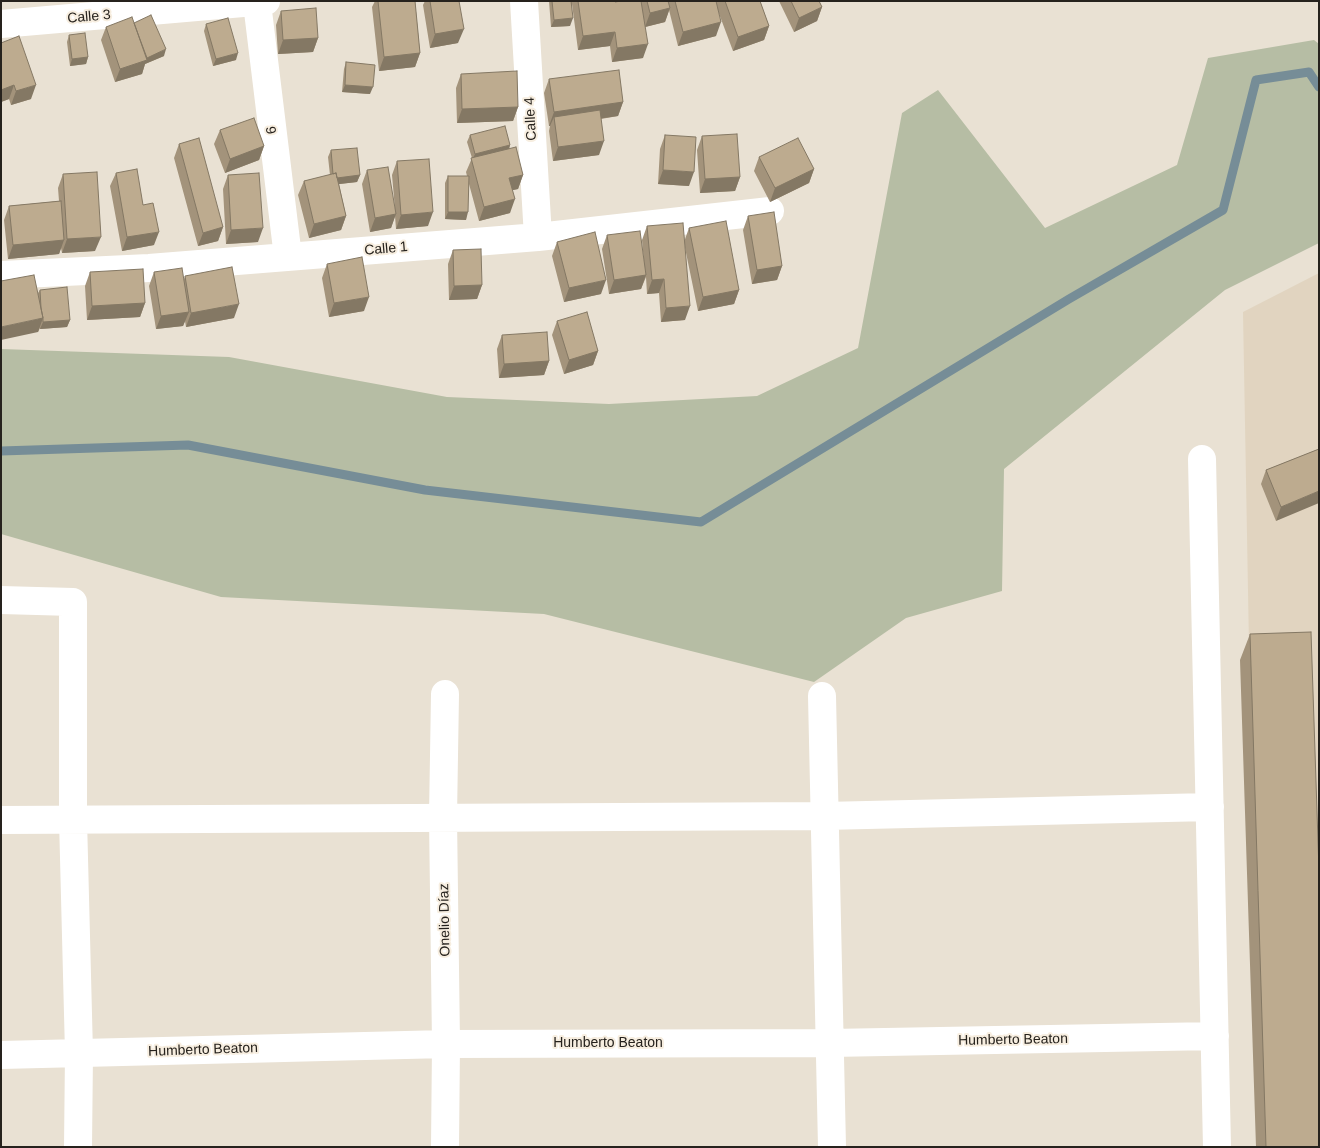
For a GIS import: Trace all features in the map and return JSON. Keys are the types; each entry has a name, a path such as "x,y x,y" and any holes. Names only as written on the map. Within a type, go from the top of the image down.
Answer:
{"street":[{"name":"Calle 4","path":"524,1 538,237"},
{"name":"Calle 3","path":"1,24 32,12 262,2"},
{"name":"6","path":"262,2 288,257"},
{"name":"Calle 1","path":"1,274 149,268 538,237 770,211"},
{"path":"1202,458 1216,1147"},
{"path":"1,600 73,602 73,819 79,1053 78,1147"},
{"name":"Onelio Díaz","path":"445,694 443,817 446,1044 445,1147"},
{"path":"822,696 832,1147"},
{"path":"1,820 824,816 1210,807"},
{"name":"Humberto Beaton","path":"1,1055 446,1044 830,1042 1214,1036"}],"shaded area":[{"path":"1319,273 1319,1147 1258,1147 1243,312"}],"green space":[{"path":"1314,40 1319,44 1319,243 1225,290 1004,469 1002,591 906,618 814,682 544,614 221,597 1,534 1,349 229,357 447,397 609,404 757,396 858,348 902,113 938,90 1045,228 1177,165 1208,58"}],"building":[{"path":"378,1 415,1 420,53 384,57"},
{"path":"430,1 459,1 464,29 435,34"},
{"path":"552,1 571,1 573,18 554,20"},
{"path":"578,1 641,1 648,44 617,48 615,32 583,36"},
{"path":"647,1 668,1 670,8 650,13"},
{"path":"675,1 716,1 721,22 683,32"},
{"path":"725,1 760,1 769,26 738,37"},
{"path":"791,1 819,1 822,7 799,18"},
{"path":"316,8 318,38 283,40 281,11"},
{"path":"151,15 166,49 147,58 134,23"},
{"path":"132,17 147,60 120,69 106,27"},
{"path":"228,18 238,53 216,59 206,24"},
{"path":"85,33 88,57 72,59 69,35"},
{"path":"19,36 36,85 16,91 14,85 1,90 1,43"},
{"path":"346,62 375,65 373,87 345,85"},
{"path":"619,70 623,102 554,112 549,79"},
{"path":"517,71 518,107 462,109 461,74"},
{"path":"600,110 604,141 558,147 554,117"},
{"path":"254,118 264,146 230,159 220,130"},
{"path":"505,126 510,145 475,154 470,135"},
{"path":"737,134 740,177 705,179 702,136"},
{"path":"665,135 696,137 694,172 663,170"},
{"path":"199,138 223,227 203,233 179,144"},
{"path":"798,138 814,169 775,188 759,157"},
{"path":"516,147 523,175 509,178 515,199 484,207 471,158"},
{"path":"357,148 360,175 337,178 336,173 333,174 331,150"},
{"path":"429,159 433,212 401,215 397,161"},
{"path":"388,167 396,214 375,218 367,170"},
{"path":"137,169 143,205 153,203 159,232 127,237 116,173"},
{"path":"97,172 101,237 67,239 63,174"},
{"path":"259,173 263,228 231,230 228,175"},
{"path":"336,173 346,216 314,224 304,181"},
{"path":"448,176 469,176 468,212 448,212"},
{"path":"61,201 64,240 13,245 9,206"},
{"path":"774,212 782,266 757,270 748,216"},
{"path":"726,221 739,290 703,297 689,228"},
{"path":"683,223 690,306 666,308 664,279 652,280 647,226"},
{"path":"640,231 646,275 614,280 607,235"},
{"path":"595,232 606,280 569,288 557,242"},
{"path":"481,249 482,285 454,286 453,250"},
{"path":"362,257 369,297 334,303 327,264"},
{"path":"232,267 239,304 191,313 185,276"},
{"path":"182,268 189,312 161,316 154,272"},
{"path":"143,269 145,303 92,306 90,272"},
{"path":"34,275 43,318 1,327 1,281"},
{"path":"67,287 70,320 43,322 40,290"},
{"path":"587,312 598,351 569,360 557,321"},
{"path":"547,332 549,361 504,364 502,335"},
{"path":"1319,449 1319,491 1281,507 1266,470"},
{"path":"1311,632 1319,871 1319,1147 1266,1147 1250,634"}],"waterway":[{"path":"1,451 188,445 425,490 701,522 1069,299 1223,210 1256,80 1309,72 1319,87"}]}
